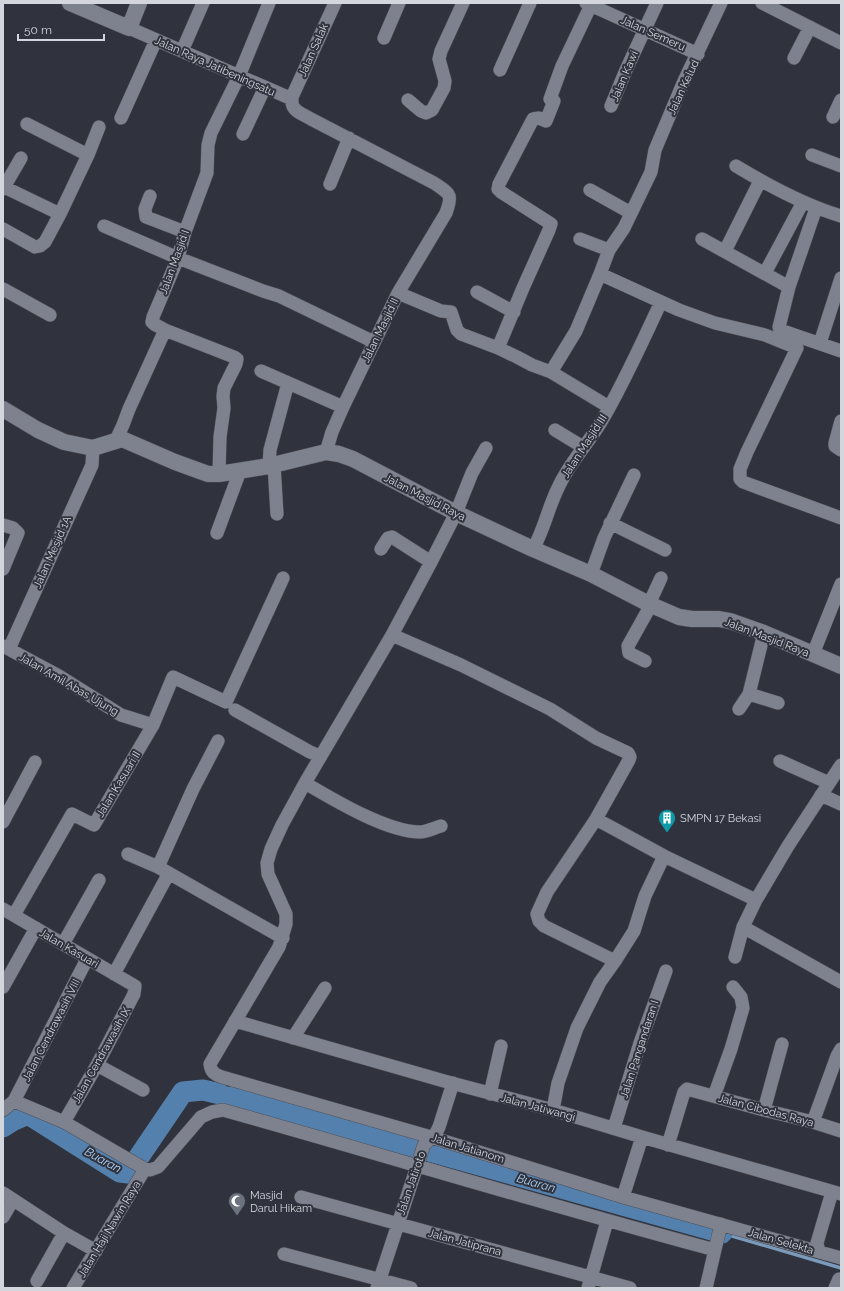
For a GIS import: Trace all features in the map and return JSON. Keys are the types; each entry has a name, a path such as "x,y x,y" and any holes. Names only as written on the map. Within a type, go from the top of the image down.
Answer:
{"street":[{"name":"Jalan Raya Jatibeningsatu","path":"70,3 292,98"},
{"path":"128,28 139,3"},
{"path":"182,51 203,3"},
{"name":"Jalan Masjid I","path":"164,330 152,322 153,317 178,258 185,232 207,173 208,145 211,133 238,76 269,3"},
{"name":"Jalan Salak","path":"292,98 334,3"},
{"path":"384,38 399,3"},
{"path":"408,100 420,111 426,113 432,110 445,81 439,59 463,3"},
{"path":"500,70 530,3"},
{"name":"Jalan Kawi","path":"611,106 657,3"},
{"name":"Jalan Kelud","path":"631,213 651,172 655,150 684,82 722,3"},
{"path":"762,3 841,43"},
{"path":"498,348 549,230 550,224 501,192 498,189 499,184 533,119 539,118 546,121 554,101 550,99 588,4"},
{"name":"Jalan Semeru","path":"588,4 698,54"},
{"path":"794,58 810,27"},
{"path":"121,118 156,40"},
{"path":"243,134 264,87"},
{"path":"292,98 293,108 349,138 330,184"},
{"path":"832,117 841,100"},
{"path":"27,124 88,155"},
{"path":"3,229 32,246 40,246 45,242 88,155 99,126"},
{"name":"Jalan Masjid II","path":"326,452 332,432 398,293 446,213 450,200 449,195 445,190 434,183 349,138"},
{"path":"812,156 841,166"},
{"path":"21,158 4,188 60,214"},
{"path":"736,166 760,181 803,202 841,216"},
{"path":"725,251 760,181"},
{"path":"551,372 576,331 609,250 624,228 631,213 590,190"},
{"path":"150,196 145,209 146,217 185,232"},
{"path":"765,273 803,202"},
{"path":"816,208 789,287 778,327 780,330 841,351"},
{"path":"104,226 178,258 279,296 374,342"},
{"path":"580,239 609,250"},
{"path":"702,239 789,287"},
{"path":"600,274 679,310 715,323 765,335 797,348 747,452 740,469 740,480 841,518"},
{"path":"820,343 841,278"},
{"path":"3,289 50,315"},
{"path":"477,292 514,312"},
{"path":"398,293 437,310 451,312 459,333 476,341 498,348 532,365 551,372 609,407"},
{"name":"Jalan Masjid III","path":"533,549 538,541 558,488 568,468 593,435 609,407 661,302"},
{"path":"3,409 38,430 64,442 93,448 116,440 124,425 129,408 164,330 234,357 237,360 224,388 219,474"},
{"path":"261,371 344,407"},
{"path":"277,514 270,450 288,383"},
{"path":"841,421 835,446 841,450"},
{"path":"555,430 583,447"},
{"name":"Jalan Masjid Raya","path":"116,440 122,439 203,473 219,474 272,466 326,452 339,454 353,459 456,513 591,574 678,617 692,619 718,619 743,625 841,666"},
{"name":"Jalan Mesjid 1A","path":"6,647 92,465 93,448"},
{"path":"235,1022 280,947 286,924 286,914 268,874 267,863 271,849 282,825 320,756 392,635 456,513 472,473 486,448"},
{"path":"217,533 240,471"},
{"path":"591,574 610,523 634,475"},
{"path":"610,523 665,550"},
{"path":"3,525 13,528 18,533 3,569"},
{"path":"381,550 388,538 392,537 431,562"},
{"path":"153,725 173,677 226,702 283,578"},
{"path":"645,661 629,653 628,646 647,612 661,578"},
{"path":"813,654 841,584"},
{"path":"739,709 749,694 764,633"},
{"path":"392,635 461,665 550,709 596,738 628,753 630,757 629,760 596,819 547,892 537,914 539,921 544,926 615,961"},
{"name":"Jalan Amil Abas Ujung","path":"6,647 59,676 121,715 153,725"},
{"path":"749,694 778,704"},
{"path":"235,710 310,752 320,756"},
{"name":"Jalan Kasuari II","path":"8,912 72,814 94,825 153,725"},
{"path":"114,974 164,870 192,789 218,741"},
{"path":"780,761 829,783"},
{"path":"3,822 35,762"},
{"path":"735,957 743,927 756,900 788,846 841,764"},
{"path":"305,783 340,803 404,831 422,832 441,826"},
{"path":"821,795 841,804"},
{"path":"596,819 664,856 756,900"},
{"path":"128,854 164,870 282,938"},
{"path":"553,1110 558,1083 577,1028 600,982 634,931 644,896 664,856"},
{"path":"63,944 99,880"},
{"name":"Jalan Kasuari","path":"8,912 135,986"},
{"path":"743,927 841,982"},
{"path":"3,987 36,928"},
{"name":"Jalan Cendrawasih VIII","path":"14,1101 88,959"},
{"name":"Jalan Pangandaran I","path":"614,1128 640,1043 666,971"},
{"name":"Jalan Cendrawasih IX","path":"64,1122 97,1065 134,994 135,986"},
{"path":"714,1096 731,1049 743,1008 741,997 733,987"},
{"path":"293,1038 325,988"},
{"name":"Jalan Jatiwangi","path":"235,1022 490,1094 553,1110 668,1145 837,1193"},
{"name":"Jalan Jatianom","path":"235,1022 210,1064 210,1070 215,1074 423,1151 623,1196 720,1227"},
{"path":"764,1110 782,1044"},
{"path":"490,1094 501,1046"},
{"path":"813,1122 837,1056 841,1049"},
{"path":"97,1065 143,1090"},
{"name":"Jalan Jatiroto","path":"378,1284 423,1151 439,1127 453,1083"},
{"name":"Jalan Cibodas Raya","path":"668,1145 684,1092 687,1088 841,1131"},
{"path":"3,1110 14,1101 64,1122 142,1168 150,1170 158,1167 201,1117 212,1112 223,1110 423,1151 607,1221 715,1248"},
{"path":"623,1196 642,1137"},
{"name":"Jalan Haji Nawin Raya","path":"74,1288 142,1168"},
{"path":"820,1252 817,1243 837,1193"},
{"path":"3,1217 8,1196 64,1233 96,1251"},
{"name":"Jalan Jatiprana","path":"300,1197 398,1224 590,1282 630,1288"},
{"path":"590,1282 607,1221"},
{"path":"706,1288 720,1227"},
{"name":"Jalan Selekta","path":"720,1227 841,1258"},
{"path":"37,1281 64,1233"},
{"path":"284,1254 378,1284 411,1288"}],"waterway":[{"name":"Buaran","path":"3,1127 28,1114 120,1172 128,1173 183,1092 203,1090 220,1094"},
{"name":"Buaran","path":"230,1097 722,1233"},
{"name":"Buaran","path":"722,1233 841,1268"}],"place":[{"name":"SMPN 17 Bekasi","path":"667,833"},
{"name":"Masjid Darul Hikam","path":"237,1216"}]}
